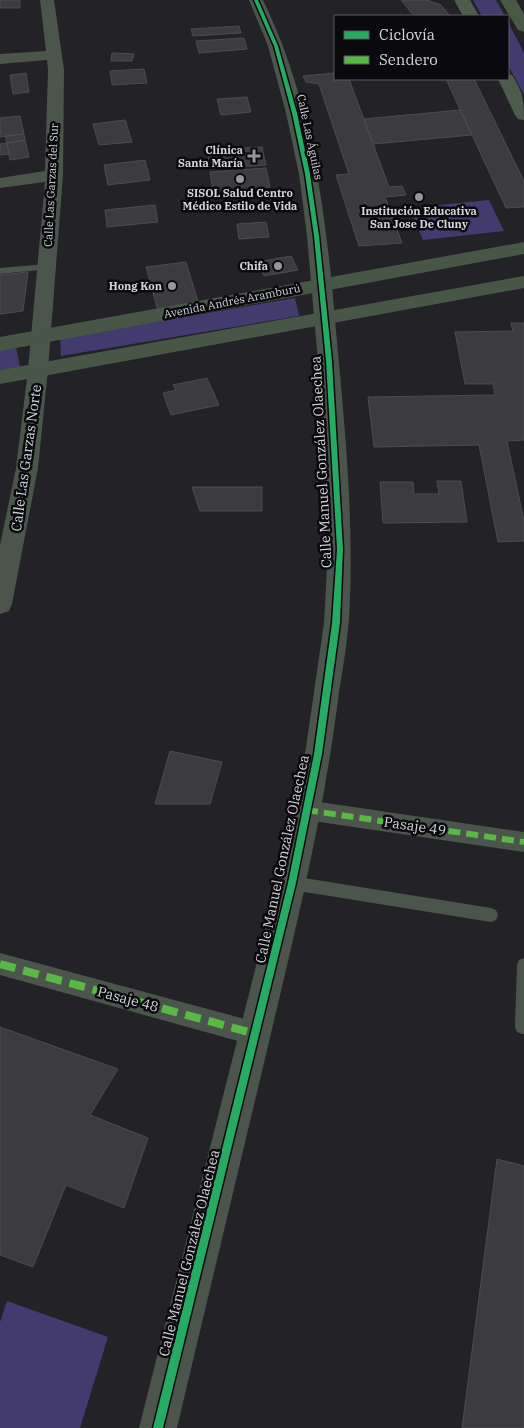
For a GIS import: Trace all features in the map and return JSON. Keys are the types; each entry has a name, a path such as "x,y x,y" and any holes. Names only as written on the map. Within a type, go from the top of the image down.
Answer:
{"highway":[{"path":"508,0 524,27"}],"main road":[{"path":"462,0 470,15"},
{"path":"506,80 524,115"},
{"name":"Avenida Andrés Aramburú","path":"0,344 524,248"},
{"path":"0,377 524,282"}],"street":[{"name":"Calle Las Garzas del Sur","path":"38,370 54,175 56,70 47,0"},
{"name":"Calle Las Águilas","path":"256,0 278,51 306,163 322,284"},
{"path":"0,59 54,55"},
{"path":"0,183 54,175"},
{"name":"Calle Manuel González Olaechea","path":"158,1428 292,883 323,716 336,623 340,579 340,549 322,284"},
{"name":"Calle Las Garzas Norte","path":"0,604 27,468 38,370"},
{"name":"Pasaje 49","path":"306,810 524,842"},
{"name":"Pasaje 48","path":"0,964 256,1034"}],"lane":[{"path":"0,271 46,267"},
{"path":"292,883 491,916"},
{"path":"522,1027 524,965"}],"shaded area":[{"path":"473,0 496,0 504,15 481,15"},
{"path":"509,24 524,53 524,95 509,67"},
{"path":"489,200 504,231 423,240 409,208"},
{"path":"295,298 299,316 61,356 60,338"},
{"path":"16,347 20,367 0,370 0,349"},
{"path":"7,1301 108,1337 80,1428 0,1428 0,1322"}],"building":[{"path":"0,0 20,0 20,8 0,8"},
{"path":"401,0 427,0 441,5 449,15 413,15"},
{"path":"239,26 241,33 193,36 191,29"},
{"path":"244,38 247,49 199,53 196,41"},
{"path":"112,53 134,54 132,61 111,61"},
{"path":"144,69 147,83 112,85 110,71"},
{"path":"26,73 29,92 13,94 10,75"},
{"path":"334,73 334,80 349,80 389,187 402,186 406,195 385,197 402,243 359,246 336,175 349,174 319,84 306,82 303,76"},
{"path":"446,80 474,80 524,181 524,207 506,208"},
{"path":"247,97 251,112 221,115 217,99"},
{"path":"460,110 472,135 373,144 364,119"},
{"path":"20,116 24,134 0,137 0,118"},
{"path":"125,120 132,142 99,145 93,124"},
{"path":"24,134 25,140 7,143 5,136"},
{"path":"25,140 29,157 10,160 7,143"},
{"path":"7,143 9,154 0,155 0,144"},
{"path":"262,147 266,165 210,169 207,150"},
{"path":"145,160 150,180 108,185 104,165"},
{"name":"SISOL Salud Centro Médico Estilo de Vida","path":"266,168 270,187 213,191 210,172"},
{"path":"155,205 158,222 107,227 105,210"},
{"path":"266,222 269,237 239,239 237,224"},
{"name":"Chifa","path":"291,256 298,270 264,276 257,262"},
{"name":"Hong Kon","path":"186,262 199,305 158,311 146,267"},
{"path":"28,272 23,311 0,314 0,275"},
{"path":"511,323 524,323 524,440 507,441 524,521 524,541 498,542 479,445 374,447 368,397 495,395 493,384 465,384 455,332 513,331"},
{"path":"207,378 219,405 171,415 163,393 176,390 173,385"},
{"path":"437,481 461,481 467,522 383,523 380,482 413,482 414,494 439,494"},
{"path":"192,487 262,487 262,511 200,511"},
{"path":"170,751 222,762 210,804 155,804"},
{"path":"0,1027 118,1069 90,1115 148,1138 124,1208 66,1185 33,1267 0,1255"},
{"path":"497,1159 524,1166 524,1428 462,1428"}],"marked path":[{"path":"306,810 524,842"},
{"path":"0,964 256,1034"}],"cycle path":[{"path":"158,1428 292,883 318,754 336,623 340,549 329,361 317,236 295,113 276,46 256,0"}],"place":[{"name":"Clínica Santa María","path":"254,156"},
{"name":"SISOL Salud Centro Médico Estilo de Vida","path":"240,179"},
{"name":"Institución Educativa San Jose De Cluny","path":"419,197"},
{"name":"Chifa","path":"278,266"},
{"name":"Hong Kon","path":"172,286"}]}
